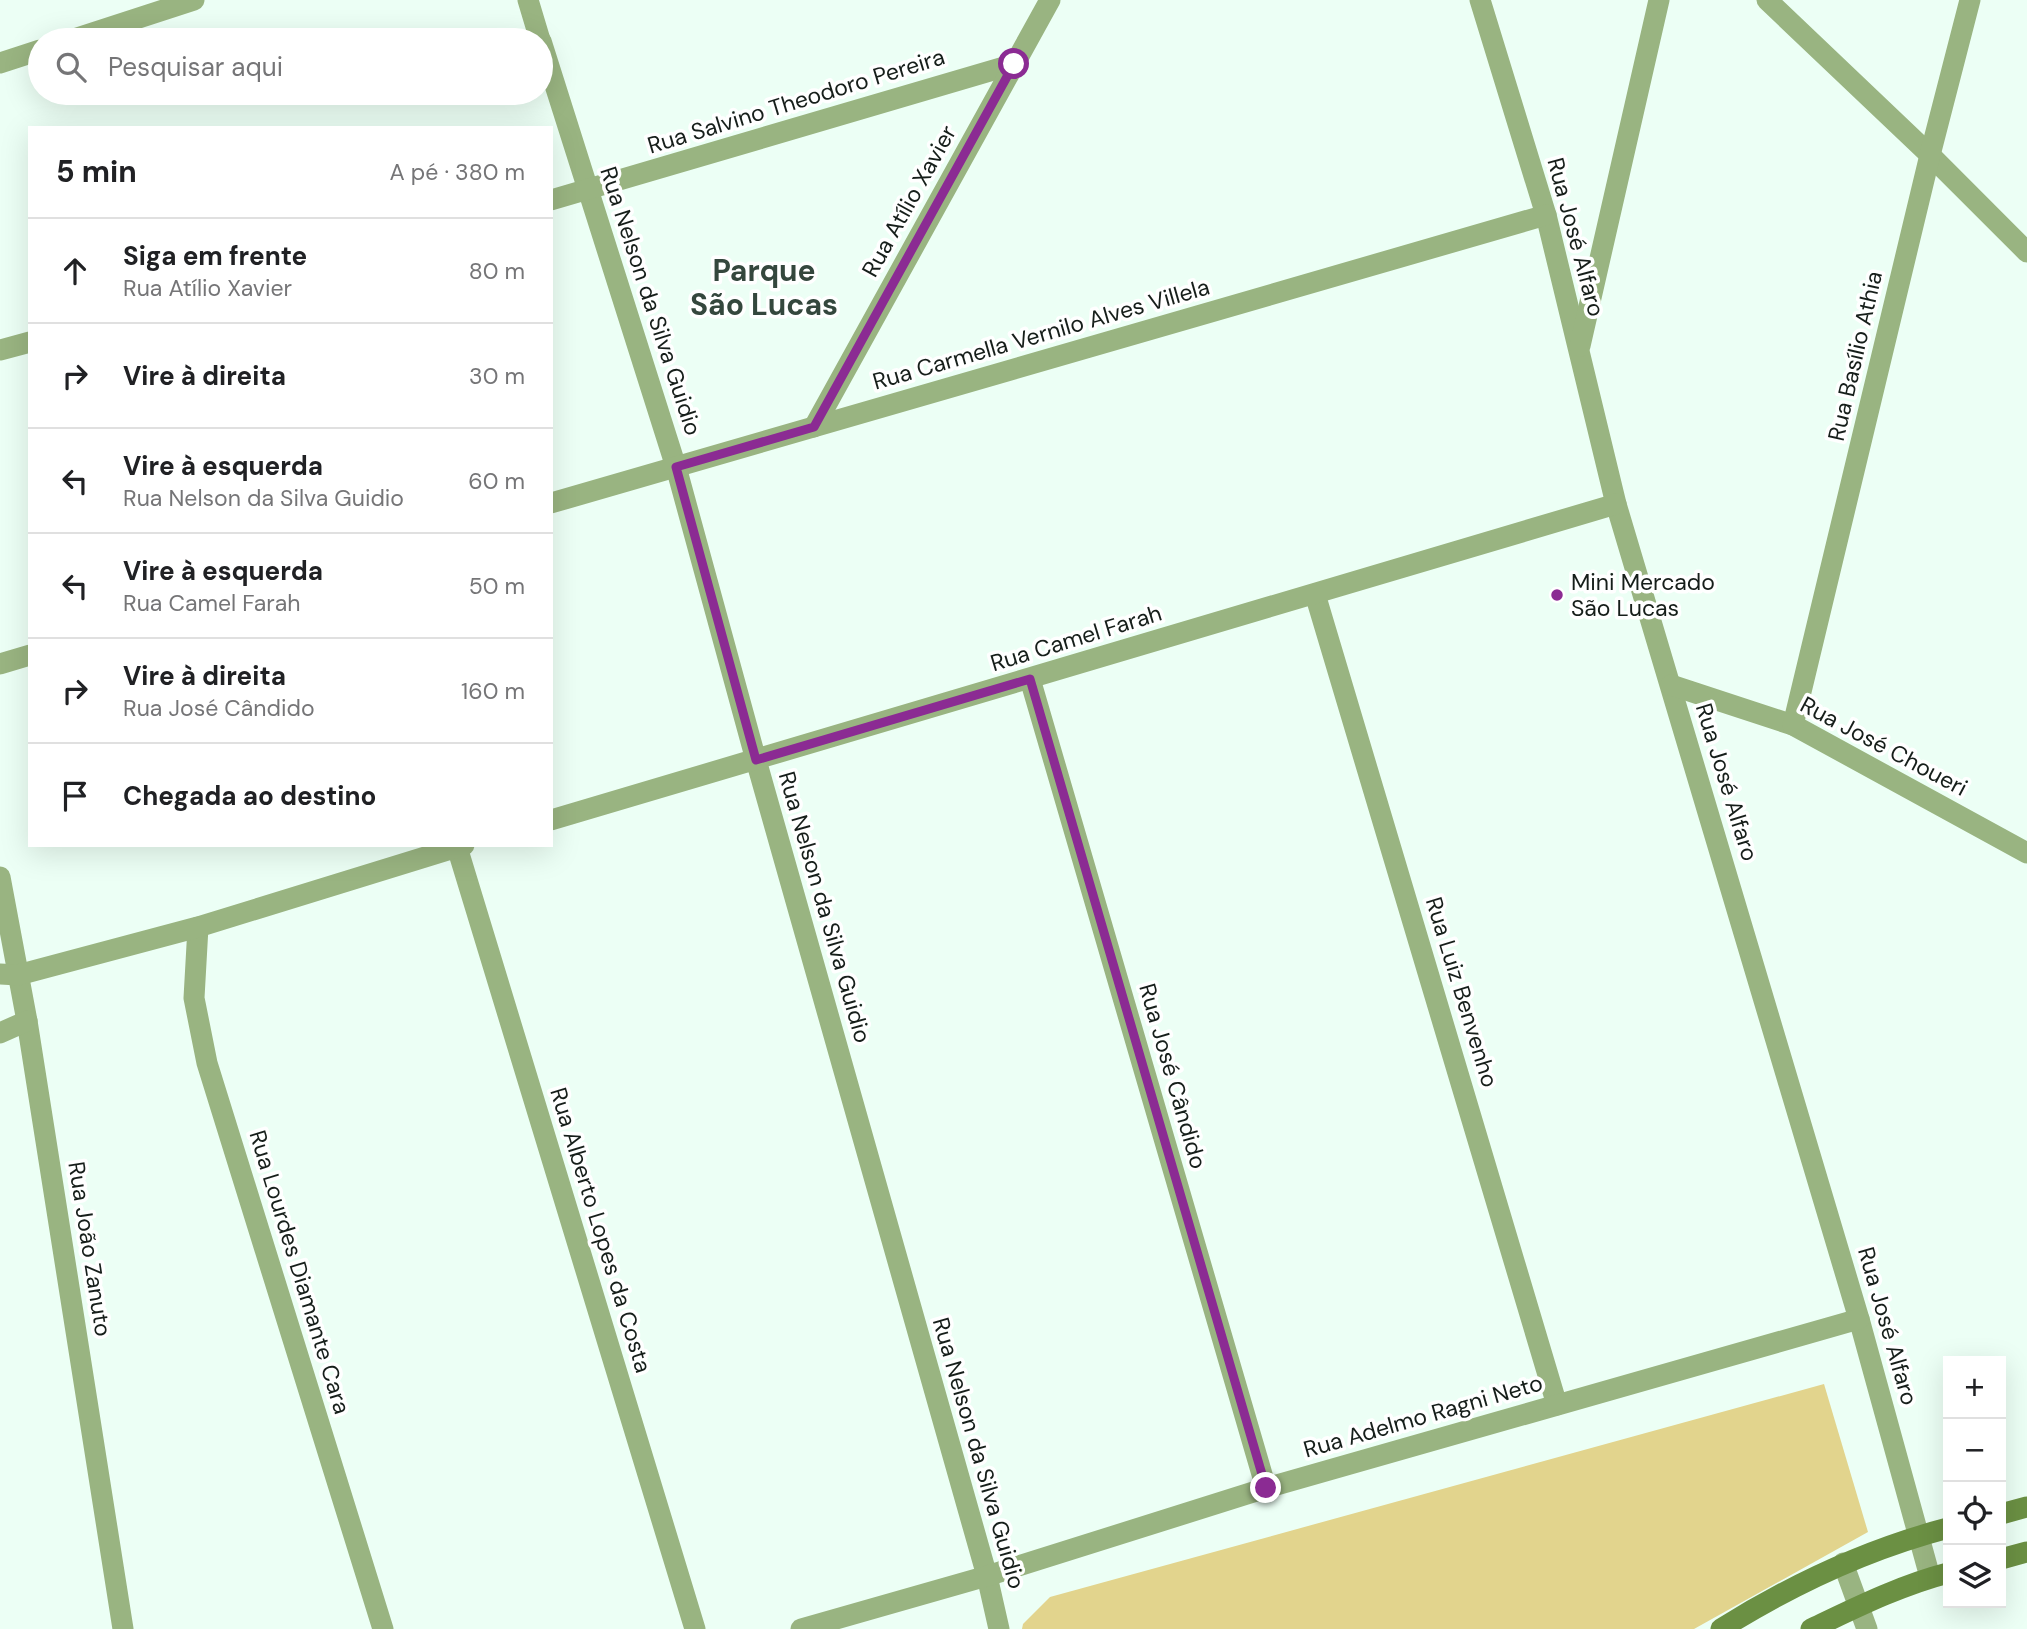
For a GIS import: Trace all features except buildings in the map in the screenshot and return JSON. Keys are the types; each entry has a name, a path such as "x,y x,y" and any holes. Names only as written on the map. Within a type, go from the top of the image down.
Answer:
{"street":[{"path":"108,28 194,0"},
{"name":"Rua Nelson da Silva Guidio","path":"528,0 537,28"},
{"name":"Rua Atílio Xavier","path":"814,427 1050,0"},
{"name":"Rua José Alfaro","path":"1480,0 1546,215 1616,504 1859,1319 1920,1535 1939,1575"},
{"path":"1579,352 1659,0"},
{"path":"1767,0 1930,155 2027,252"},
{"name":"Rua Basílio Athia","path":"1793,725 1970,0"},
{"path":"0,63 28,54"},
{"name":"Rua Salvino Theodoro Pereira","path":"553,199 1014,64"},
{"name":"Rua Nelson da Silva Guidio","path":"553,79 676,467 987,1576 999,1629"},
{"name":"Rua Carmella Vernilo Alves Villela","path":"553,502 1546,215"},
{"path":"0,350 28,343"},
{"name":"Rua Camel Farah","path":"553,819 1616,504"},
{"name":"Rua Luiz Benvenho","path":"1315,594 1557,1405"},
{"path":"0,664 28,656"},
{"name":"Rua José Cândido","path":"1030,679 1266,1488"},
{"name":"Rua José Choueri","path":"1671,685 1793,725 2027,853"},
{"path":"9,975 198,927 458,847"},
{"name":"Rua Alberto Lopes da Costa","path":"461,847 695,1629"},
{"name":"Rua João Zanuto","path":"0,877 9,975 27,1021 123,1629"},
{"name":"Rua Lourdes Diamante Cara","path":"198,927 194,998 207,1063 383,1629"},
{"path":"0,1033 27,1021"},
{"name":"Rua Adelmo Ragni Neto","path":"801,1629 987,1576 1266,1488 1859,1319"},
{"path":"2006,1513 2027,1507"},
{"path":"1721,1629 1843,1563 1943,1529"},
{"path":"2006,1558 2027,1552"},
{"path":"1843,1563 1867,1629"},
{"path":"1811,1629 1939,1575"}],"shaded area":[{"path":"1824,1384 1868,1532 1694,1629 1022,1629 1023,1624 1050,1597"}],"place":[{"name":"Mini Mercado São Lucas","path":"1557,595"}],"district":[{"name":"Parque São Lucas","path":"764,288"}],"route":[{"path":"1014,64 814,427 676,467 756,760 1030,679 1266,1488"}]}
